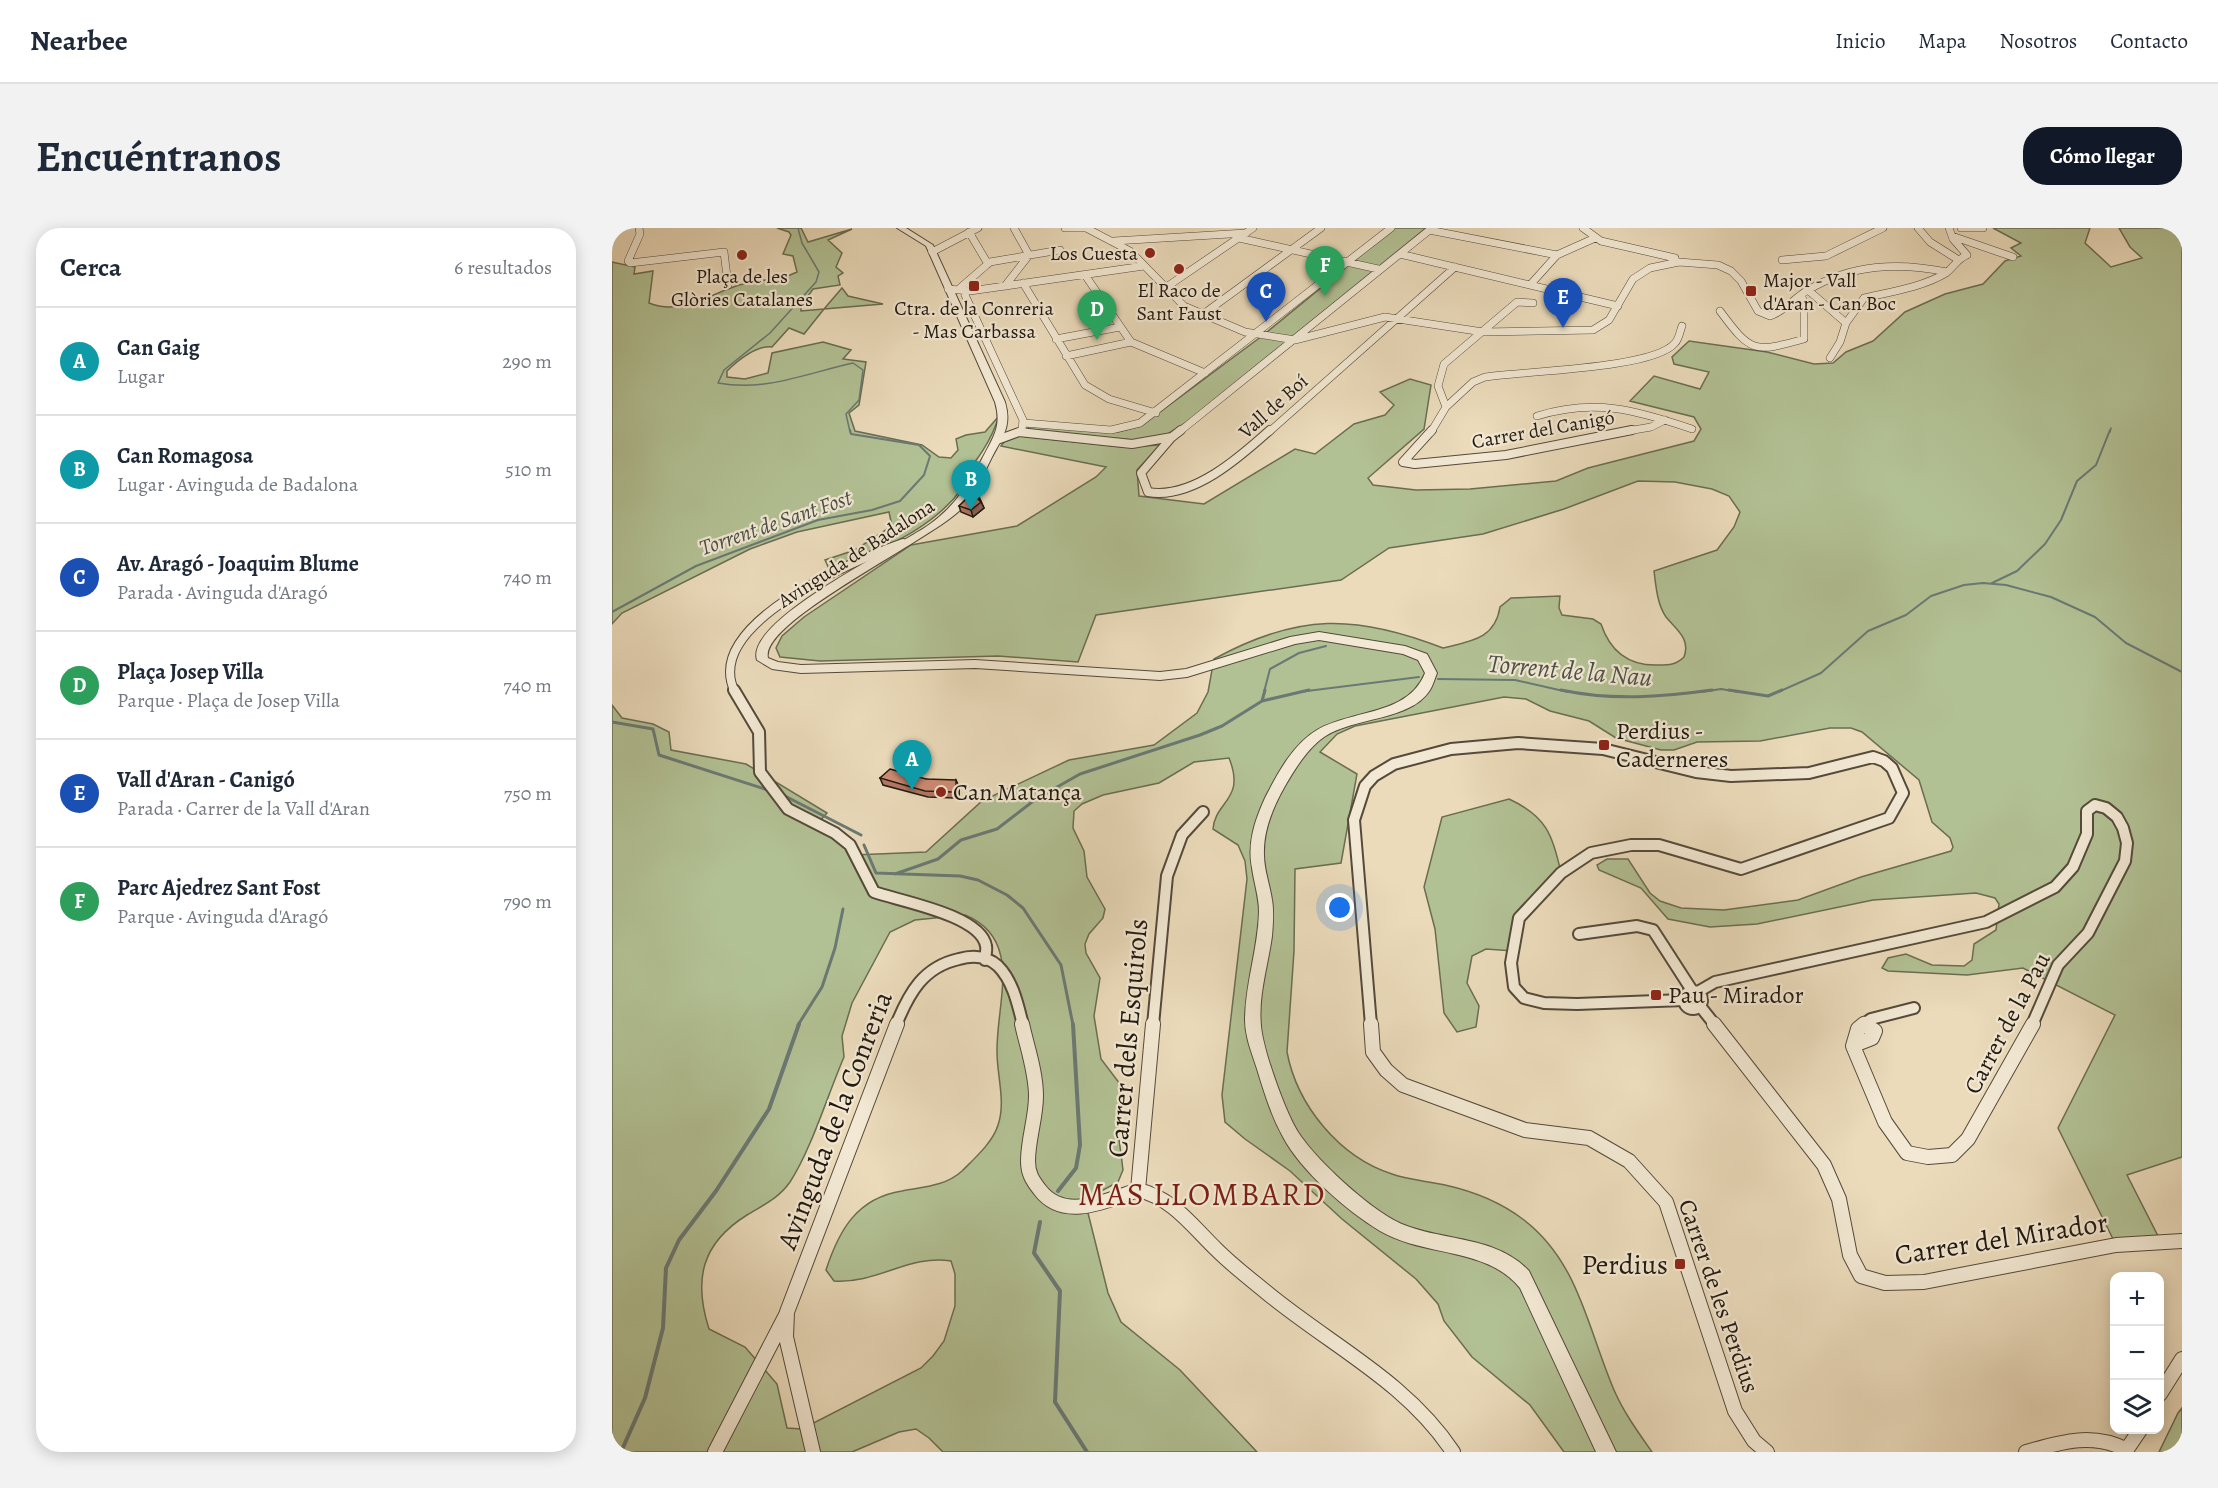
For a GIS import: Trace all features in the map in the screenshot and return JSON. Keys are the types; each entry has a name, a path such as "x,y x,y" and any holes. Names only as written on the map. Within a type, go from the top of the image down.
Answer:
{"street":[{"path":"639,228 640,234 628,261 630,263 724,252 728,285"},
{"path":"901,228 926,241 1004,416 1111,430 1140,423 1156,413 1391,228"},
{"path":"932,252 978,228"},
{"path":"1014,228 1029,255"},
{"path":"1065,228 1086,228 1130,251 1184,306 1202,315 1245,332 1298,337 1377,318 1398,318 1483,332 1593,330 1604,325 1633,279 1650,268 1669,261"},
{"path":"1165,288 1253,228"},
{"path":"1202,315 1321,228"},
{"path":"1582,228 1595,238 1669,261 1718,266 1731,271 1741,281 1758,311 1766,316 1776,315 1808,290 1849,271 1882,265 1912,264 1947,272"},
{"path":"1782,260 1826,256 1882,228"},
{"path":"1918,228 1930,242 1957,259"},
{"path":"1830,358 1840,342 1846,323 1864,298 1896,291 1947,272 1957,259 1967,254 1952,236 1949,228"},
{"path":"1961,228 1983,228"},
{"path":"997,440 1019,432 1132,444 1172,437 1431,229 1557,255"},
{"path":"969,232 988,264"},
{"path":"1114,241 1246,233"},
{"path":"1952,236 2013,256"},
{"path":"1239,238 1378,270"},
{"path":"1530,285 1557,255 1595,238"},
{"path":"951,294 988,264 1060,250"},
{"path":"1400,254 1618,306"},
{"path":"1005,285 1029,255"},
{"path":"951,294 1144,266"},
{"name":"Vall de Boí","path":"1172,437 1142,473 1148,492 1158,494 1176,492 1232,464 1455,267"},
{"path":"1085,275 1131,342 1205,373"},
{"path":"1023,283 1080,380 1089,389 1109,399 1156,413"},
{"path":"960,288 967,293 1023,420 1019,432"},
{"path":"1808,290 1846,323"},
{"path":"1720,311 1745,345 1756,349 1769,349 1804,339 1804,302 1801,295"},
{"name":"Carrer del Canigó","path":"1533,303 1517,302 1439,369 1440,400 1446,407 1428,436 1403,462 1415,464 1506,456 1582,438 1651,428 1665,420"},
{"path":"1267,326 1298,337"},
{"path":"1446,407 1473,382 1485,377 1614,363 1657,355 1675,344 1682,326"},
{"path":"1056,339 1120,327"},
{"path":"1066,356 1131,342"},
{"path":"1537,416 1559,408 1607,405 1623,407 1692,429"},
{"name":"Avinguda de Badalona","path":"1004,416 997,440 972,487 958,506 933,527 906,542 782,623 765,641 761,654 763,660 776,666 801,669 975,664 1160,676 1187,673 1294,640 1319,636 1394,648 1423,657 1431,673 1427,689 1421,696 1407,705 1333,725 1314,736 1298,756 1262,820 1257,837 1257,858 1266,913 1256,985 1254,1031 1285,1124 1304,1152 1366,1210 1395,1230 1491,1256 1505,1261 1516,1269 1526,1282 1606,1452"},
{"path":"906,542 838,574 759,619 745,634 732,656 729,677 761,738 760,772 783,804 835,833 850,845 874,892 957,918 985,942 988,952 985,960 997,966 1011,981 1036,1085 1035,1112 1028,1156 1031,1180 1048,1198 1069,1207 1094,1207 1138,1190"},
{"name":"Carrer de les Perdius","path":"1693,998 1577,1004 1544,1003 1524,998 1514,987 1511,963 1519,918 1561,873 1591,853 1631,845 1659,845 1741,869 1889,818 1903,793 1899,775 1880,758 1863,757 1840,766 1806,773 1712,775 1603,748 1517,741 1410,757 1375,775 1362,788 1355,812 1373,1052 1386,1070 1403,1085 1525,1130 1588,1138 1629,1161 1666,1202 1735,1411 1754,1441 1767,1452"},
{"name":"Carrer de la Pau","path":"1693,998 1714,982 1986,922 2055,887 2067,874 2073,867 2087,834 2087,811 2095,805 2106,808 2116,817 2127,843 2125,861 2088,933 2058,965 2032,1026 1968,1139 1952,1155 1928,1157 1906,1153 1885,1122 1854,1045 1858,1029 1871,1019 1914,1008"},
{"name":"Carrer dels Esquirols","path":"1203,812 1182,835 1167,876 1138,1190 1156,1194 1168,1203 1224,1257 1289,1310 1397,1388 1440,1431 1452,1452"},
{"path":"1579,934 1637,926 1653,930 1693,998"},
{"name":"Avinguda de la Conreria","path":"813,1452 786,1337 787,1312 906,1000 922,977 940,965 968,957 985,960"},
{"name":"Carrer del Mirador","path":"1693,998 1824,1165 1839,1199 1850,1255 1861,1276 1885,1283 1924,1282 2116,1245 2182,1241"},
{"path":"715,1452 787,1312"},
{"path":"2164,1388 2182,1359"},
{"path":"2026,1452 2061,1442 2103,1437 2126,1451 2137,1434"}],"green space":[{"path":"777,228 801,228 808,242 852,229 828,240 842,253 836,267 843,273 838,276 840,285 813,289 801,306 801,311 824,309 804,334 789,328 772,347 760,348 737,362 727,371 727,377 745,379 768,373 772,353 823,342 851,350 843,359 866,362 859,405 849,413 855,431 922,445 939,457 951,458 958,450 956,439 985,432 999,416 996,425 983,450 960,481 961,490 948,505 918,529 884,548 831,573 825,560 855,550 892,526 889,512 797,532 750,549 622,613 612,624 612,262 635,267 634,274 653,271 649,303 672,307 684,305 739,285 797,272 793,256 783,254 791,235"},
{"path":"1394,228 1426,228 1190,420 1163,437 1146,441 1027,431 1029,426 1118,432 1141,426 1262,336"},
{"path":"1993,228 2090,228 2085,243 2111,267 2142,258 2130,247 2119,228 2182,228 2182,1157 2127,1175 2159,1238 2116,1245 2058,1128 2115,1015 2023,968 1967,975 1888,971 1882,968 1888,958 1906,954 1932,965 1964,966 1972,960 1974,944 1996,930 1999,904 1995,898 1976,893 1873,900 1757,924 1710,927 1668,919 1641,888 1599,870 1597,865 1607,859 1628,859 1650,893 1660,901 1681,908 1724,910 1798,900 1861,877 1951,851 1953,847 1950,838 1932,822 1919,780 1862,732 1851,728 1830,728 1760,741 1697,742 1674,750 1661,750 1616,738 1589,721 1550,711 1526,699 1504,697 1355,726 1337,734 1320,752 1357,774 1341,863 1295,869 1294,951 1287,1052 1300,1091 1311,1109 1323,1127 1355,1155 1392,1174 1455,1188 1486,1198 1524,1220 1543,1237 1570,1276 1618,1398 1652,1452 1564,1452 1530,1405 1472,1357 1444,1321 1438,1304 1416,1279 1342,1219 1290,1171 1225,1122 1222,1095 1247,879 1245,861 1238,845 1213,829 1219,812 1232,792 1234,783 1229,758 1194,762 1159,783 1103,795 1082,804 1074,811 1073,828 1084,851 1087,877 1105,909 1103,918 1089,934 1085,944 1086,953 1100,978 1094,1016 1101,1059 1120,1084 1118,1131 1123,1170 1118,1182 1092,1196 1087,1209 1108,1293 1121,1322 1180,1370 1257,1452 943,1452 916,1429 899,1432 852,1452 612,1452 612,705 622,718 653,724 669,732 671,750 746,764 827,813 819,822 853,855 926,852 982,801 1069,760 1154,745 1197,713 1208,692 1214,659 1244,644 1300,626 1327,623 1354,624 1412,637 1443,648 1472,640 1487,632 1493,626 1500,607 1511,598 1560,596 1559,608 1562,615 1593,619 1601,624 1615,649 1630,660 1648,665 1675,663 1684,657 1686,645 1661,606 1654,571 1717,550 1734,527 1740,512 1729,496 1712,489 1675,482 1638,481 1564,509 1483,534 1389,548 1341,580 1096,615 1078,662 998,656 820,661 780,657 776,648 782,636 804,617 911,545 1017,526 1096,477 1106,467 1001,446 1004,442 1020,436 1123,447 1160,445 1137,470 1139,496 1204,504 1295,449 1315,454 1354,424 1385,415 1394,405 1380,392 1410,379 1431,385 1424,429 1368,478 1373,485 1416,490 1470,489 1556,481 1588,468 1694,441 1701,429 1694,417 1630,401 1654,376 1700,389 1709,372 1674,364 1672,357 1689,341 1767,352 1814,364 1833,363 1846,352 1873,341 1905,312 1945,294 1983,284 2005,261 2021,256 2011,248 2021,243","holes":["965,915 983,926 995,940 1001,956 1003,974 997,1052 1001,1107 996,1131 983,1150 956,1176 934,1185 886,1195 862,1209 844,1229 826,1270 834,1281 850,1281 921,1262 951,1261 955,1274 955,1306 944,1341 921,1368 802,1429 787,1428 777,1384 745,1347 709,1329 702,1294 705,1264 720,1238 732,1226 780,1193 798,1169 844,1057 842,1036 852,1003 890,932 915,920"]},
{"path":"842,288 848,296 883,304 824,309"},
{"path":"1509,799 1532,812 1546,828 1555,848 1561,873 1519,919 1513,951 1486,949 1472,956 1467,983 1479,1006 1476,1027 1457,1032 1444,1013 1435,929 1424,887 1442,817"},
{"path":"2182,1408 2182,1452 2159,1452 2178,1413"}],"building":[{"path":"971,494 979,497 981,502 971,510 959,506"},
{"path":"890,769 926,779 956,780 956,790 952,792 925,791 880,778"}],"waterway":[{"name":"Torrent de Sant Fost","path":"798,228 802,243 819,272 816,282 770,333 724,370 718,383 736,385 770,383 853,363 863,370 859,400 846,414 850,432"},
{"path":"2110,432 2111,428"},
{"name":"Torrent de Sant Fost","path":"612,612 696,566 818,520 872,510 900,501 924,475 930,456 919,445 851,434 850,430"},
{"path":"1992,583 2017,571 2045,544 2061,520 2077,481 2096,465 2110,430"},
{"name":"Torrent de la Nau","path":"1778,692 1821,673 1868,631 1906,615 1931,596 1964,585 1983,583 2006,585 2051,597 2095,617 2126,643 2182,672"},
{"path":"1264,692 1270,669 1299,653 1326,646"},
{"name":"Torrent de la Nau","path":"1302,692 1419,677"},
{"name":"Torrent de la Nau","path":"1438,679 1515,680 1568,692"},
{"name":"Torrent de la Nau","path":"1701,692 1721,689 1739,692"},
{"path":"1262,701 1265,690"},
{"name":"Torrent de la Nau","path":"1302,692 1309,690"},
{"name":"Torrent de la Nau","path":"1561,690 1618,697 1712,690"},
{"name":"Torrent de la Nau","path":"1729,690 1768,696 1782,690"},
{"name":"Torrent de la Nau","path":"1262,701 1302,692"},
{"name":"Torrent de la Nau","path":"896,874 938,859 961,840 997,829 1036,799 1080,774 1200,735 1222,726 1262,701"},
{"name":"Torrent de Sant Fost","path":"612,722 653,729 659,755 771,791"},
{"name":"Torrent de Sant Fost","path":"783,795 861,835"},
{"name":"Torrent de Sant Fost","path":"864,845 876,873 896,874"},
{"path":"896,874 960,876 978,880 1007,895 1023,908 1061,965 1073,1025"},
{"path":"798,1025 822,987 835,948 843,909"},
{"path":"621,1452 645,1398 663,1328 666,1268 679,1240 716,1191 769,1109 799,1024"},
{"path":"1058,1191 1076,1168 1080,1145 1073,1024"},
{"path":"1040,1222 1034,1253 1060,1291 1055,1402 1087,1452"}],"place":[{"name":"Los Cuesta","path":"1150,253"},
{"name":"Plaça de les Glòries Catalanes","path":"742,255"},
{"name":"El Raco de Sant Faust","path":"1179,269"},
{"name":"Ctra. de la Conreria - Mas Carbassa","path":"974,286"},
{"name":"Major - Vall d'Aran - Can Boc","path":"1751,291"},
{"name":"Parc Ajedrez Sant Fost","path":"1325,296"},
{"name":"Av. Aragó - Joaquim Blume","path":"1266,322"},
{"name":"Vall d'Aran - Canigó","path":"1563,328"},
{"name":"Plaça Josep Villa","path":"1097,340"},
{"name":"Can Romagosa","path":"971,510"},
{"name":"Perdius - Caderneres","path":"1604,745"},
{"name":"Can Gaig","path":"912,790"},
{"name":"Can Matança","path":"941,792"},
{"name":"Pau - Mirador","path":"1656,995"},
{"name":"Perdius","path":"1680,1264"}],"district":[{"name":"MAS LLOMBARD","path":"1202,1194"}]}
